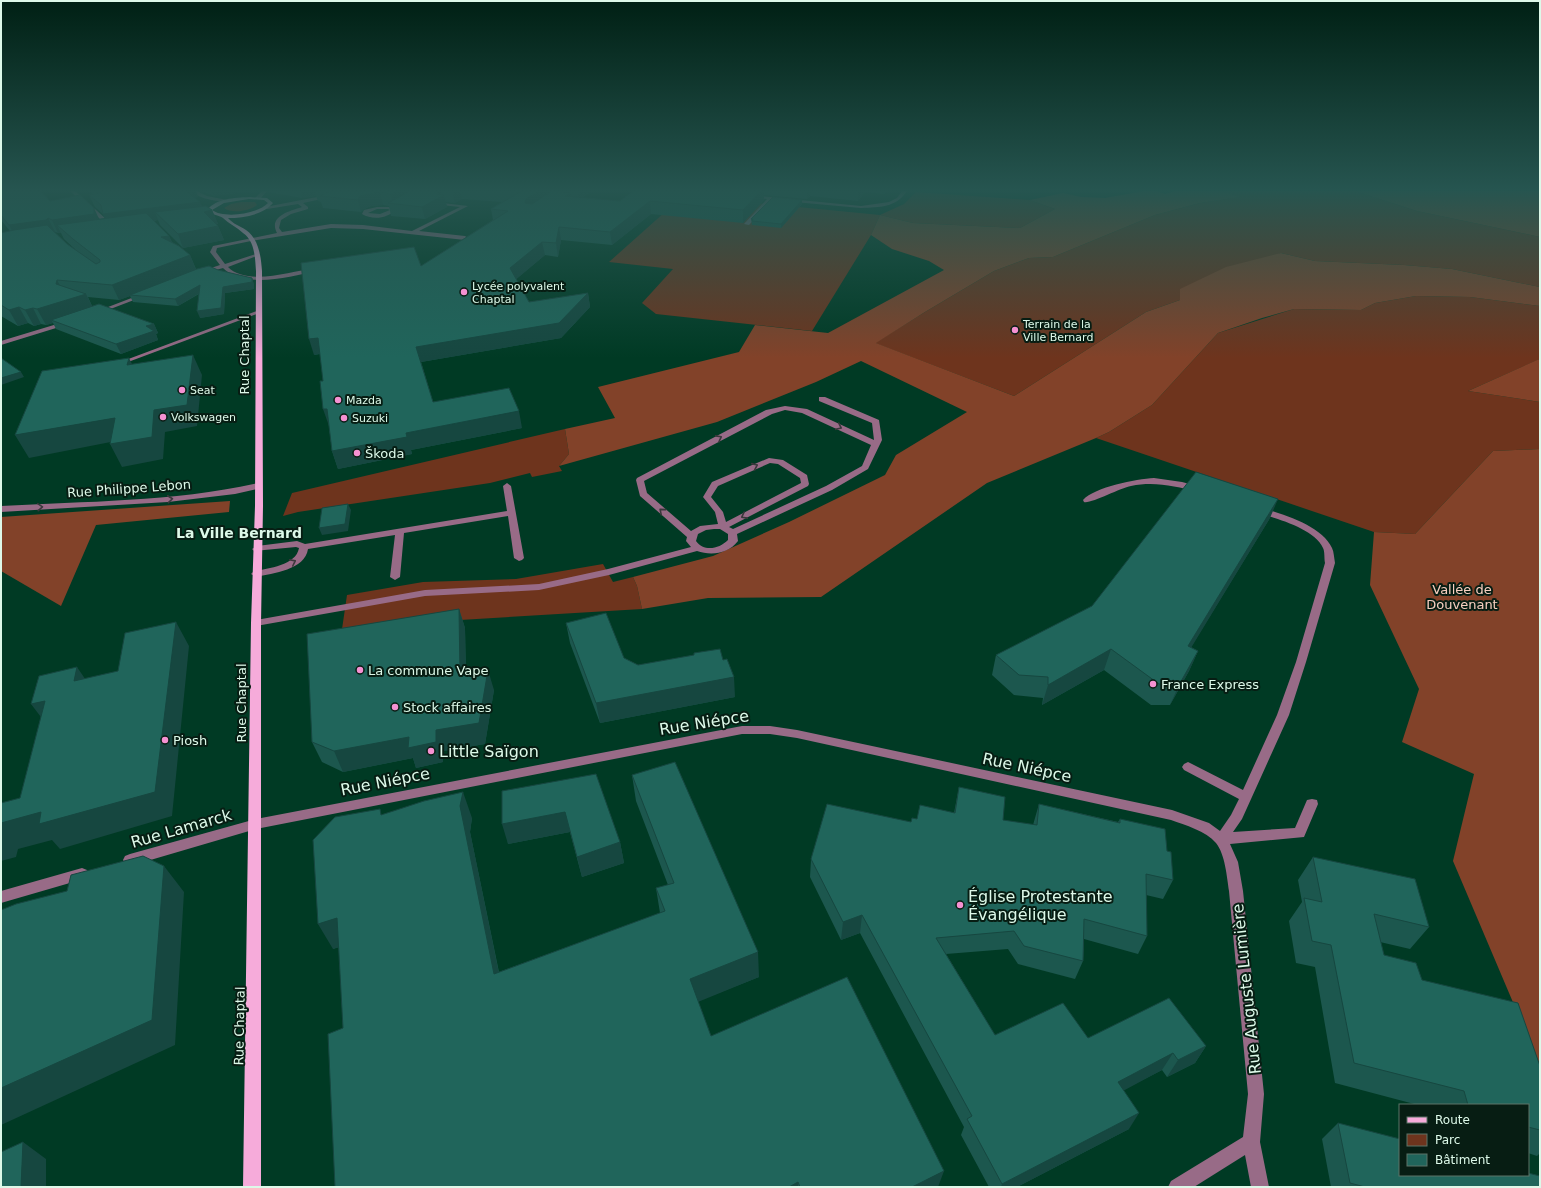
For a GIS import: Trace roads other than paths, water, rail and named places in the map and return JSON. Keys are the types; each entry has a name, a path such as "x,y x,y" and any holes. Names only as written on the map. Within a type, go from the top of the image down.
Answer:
{"main road":[{"name":"Rue Chaptal","path":"252,1187 259,312 259,278 257,254 254,246"}],"street":[{"path":"218,246 215,247 213,252 229,272 240,277 259,278 324,268"},
{"path":"197,273 224,266 257,254"},
{"path":"196,266 205,270"},
{"path":"93,314 154,291"},
{"path":"113,366 259,312"},
{"path":"1,343 75,320"},
{"path":"732,533 829,488 864,467 878,440 876,422 822,399"},
{"path":"692,536 642,494 640,480 769,412 786,408 804,411 875,444"},
{"path":"769,460 780,462 804,476 805,484 723,528 719,512 707,497 715,484 769,460"},
{"path":"1088,500 1123,484 1145,480 1171,482 1211,493"},
{"name":"Rue Philippe Lebon","path":"1,509 168,499 235,491 258,486"},
{"path":"507,486 519,558"},
{"path":"1221,839 1236,818 1283,715 1330,563 1327,547 1318,536 1294,522 1249,506"},
{"path":"257,549 298,544 304,547 512,513"},
{"path":"698,548 691,541 692,536 694,532 704,527 717,526 732,533"},
{"path":"396,577 400,531"},
{"path":"256,623 425,593 539,587 609,572 698,548 711,551 724,548 732,541 732,533"},
{"path":"256,574 291,564 300,559 304,552 304,547"},
{"name":"Rue Niépce","path":"256,824 742,730 770,730 797,734 1172,816 1204,827 1221,839"},
{"path":"1188,767 1246,797"},
{"path":"1221,839 1299,833 1312,804"},
{"name":"Rue Lamarck","path":"115,864 256,824"},
{"name":"Rue Auguste Lumière","path":"1221,839 1231,862 1236,891 1256,1094 1251,1142 1260,1187"},
{"path":"1,897 92,871"},
{"path":"1177,1187 1251,1142"}],"place":[{"name":"Lycée polyvalent Chaptal","path":"464,292"},
{"name":"Terrain de la Ville Bernard","path":"1015,330"},
{"name":"Seat","path":"182,390"},
{"name":"Mazda","path":"338,400"},
{"name":"Volkswagen","path":"163,417"},
{"name":"Suzuki","path":"344,418"},
{"name":"Škoda","path":"357,453"},
{"name":"La commune Vape","path":"360,670"},
{"name":"France Express","path":"1153,684"},
{"name":"Stock affaires","path":"395,707"},
{"name":"Piosh","path":"165,740"},
{"name":"Little Saïgon","path":"431,751"},
{"name":"Église Protestante Évangélique","path":"960,905"}],"district":[{"name":"La Ville Bernard","path":"239,533"}],"park label":[{"name":"Vallée de Douvenant","path":"1462,596"}]}
